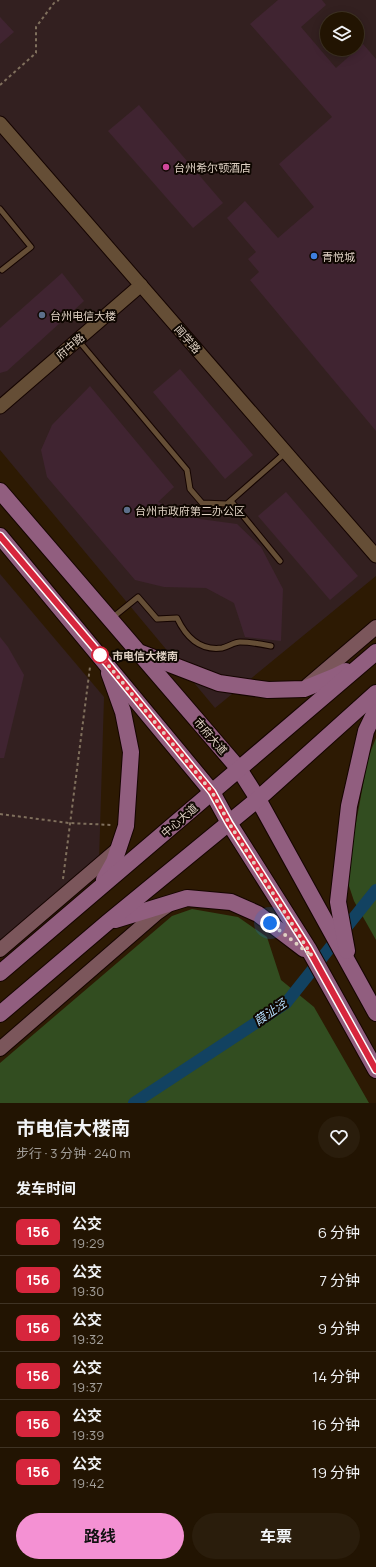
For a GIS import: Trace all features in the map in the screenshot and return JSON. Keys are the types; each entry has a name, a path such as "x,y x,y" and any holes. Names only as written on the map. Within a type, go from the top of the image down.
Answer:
{"main road":[{"name":"市府大道","path":"0,491 240,769 376,1013"},
{"path":"0,536 93,646 106,664 212,792 229,823 312,956 376,1070"},
{"path":"304,688 376,627"},
{"path":"138,652 219,683 268,690 304,688 336,676 372,655"},
{"name":"中心大道","path":"0,973 372,655"},
{"path":"99,889 114,862 126,826 131,752 123,712 106,664"},
{"path":"0,1014 108,922 258,799 376,693"},
{"path":"349,965 338,902 349,806 376,710"},
{"path":"0,950 118,850"},
{"path":"108,922 187,898 231,902 258,914 300,945 312,956"},
{"path":"0,1049 157,913 174,901"}],"street":[{"name":"闻学路","path":"0,123 376,556"},
{"name":"府中路","path":"0,407 141,285"}],"lane":[{"path":"0,209 31,247 2,270"},
{"path":"77,340 187,470 190,489 202,504 227,504 286,452"},
{"path":"230,501 280,561"},
{"path":"110,619 138,597 157,619 177,618 182,630 191,639 203,646 223,648 238,642 271,646"}],"path":[{"path":"0,85 36,53 36,27 54,3 59,0"},
{"path":"61,898 69,822 93,646"},
{"path":"0,814 69,822 126,826"}],"shaded area":[{"path":"0,0 376,0 376,576 215,708 0,450"},
{"path":"0,574 104,697 99,861 0,945"}],"green space":[{"path":"376,738 376,940 354,901 346,877 368,758"},
{"path":"192,909 238,917 267,937 281,980 314,1007 369,1103 0,1103 0,1063 172,916"}],"building":[{"name":"青悦城","path":"278,0 322,0 326,5 301,27 320,49 320,56 326,56 336,68 350,56 364,56 364,45 376,59 376,431 250,280 259,272 248,259 256,252 227,218 245,201 278,238 314,207 279,164 332,117 250,24"},
{"path":"0,17 14,32 0,44"},
{"name":"台州希尔顿酒店","path":"139,105 223,203 193,228 108,131"},
{"name":"台州电信大楼","path":"62,273 84,301 7,371 0,373 0,328"},
{"path":"180,369 253,455 225,479 153,392"},
{"name":"台州市政府第二办公区","path":"90,386 174,487 158,502 200,519 237,524 261,547 283,589 281,641 245,637 234,603 206,588 164,587 135,580 47,477 41,450 52,425"},
{"path":"286,492 358,576 330,600 258,516"},
{"path":"0,637 8,647 24,675 4,758 0,758"}],"waterway":[{"name":"葭沚泾","path":"134,1103 286,1003 376,890"}],"bus line":[{"name":"156","path":"0,536 93,646 106,664 212,792 229,823 308,948 376,1070"}],"place":[{"name":"台州希尔顿酒店","path":"166,167"},
{"name":"青悦城","path":"314,256"},
{"name":"台州电信大楼","path":"42,315"},
{"name":"台州市政府第二办公区","path":"127,510"},
{"name":"市电信大楼南","path":"100,655"}],"route":[{"path":"100,655 212,792 229,823 312,956 300,945 270,923"}]}
